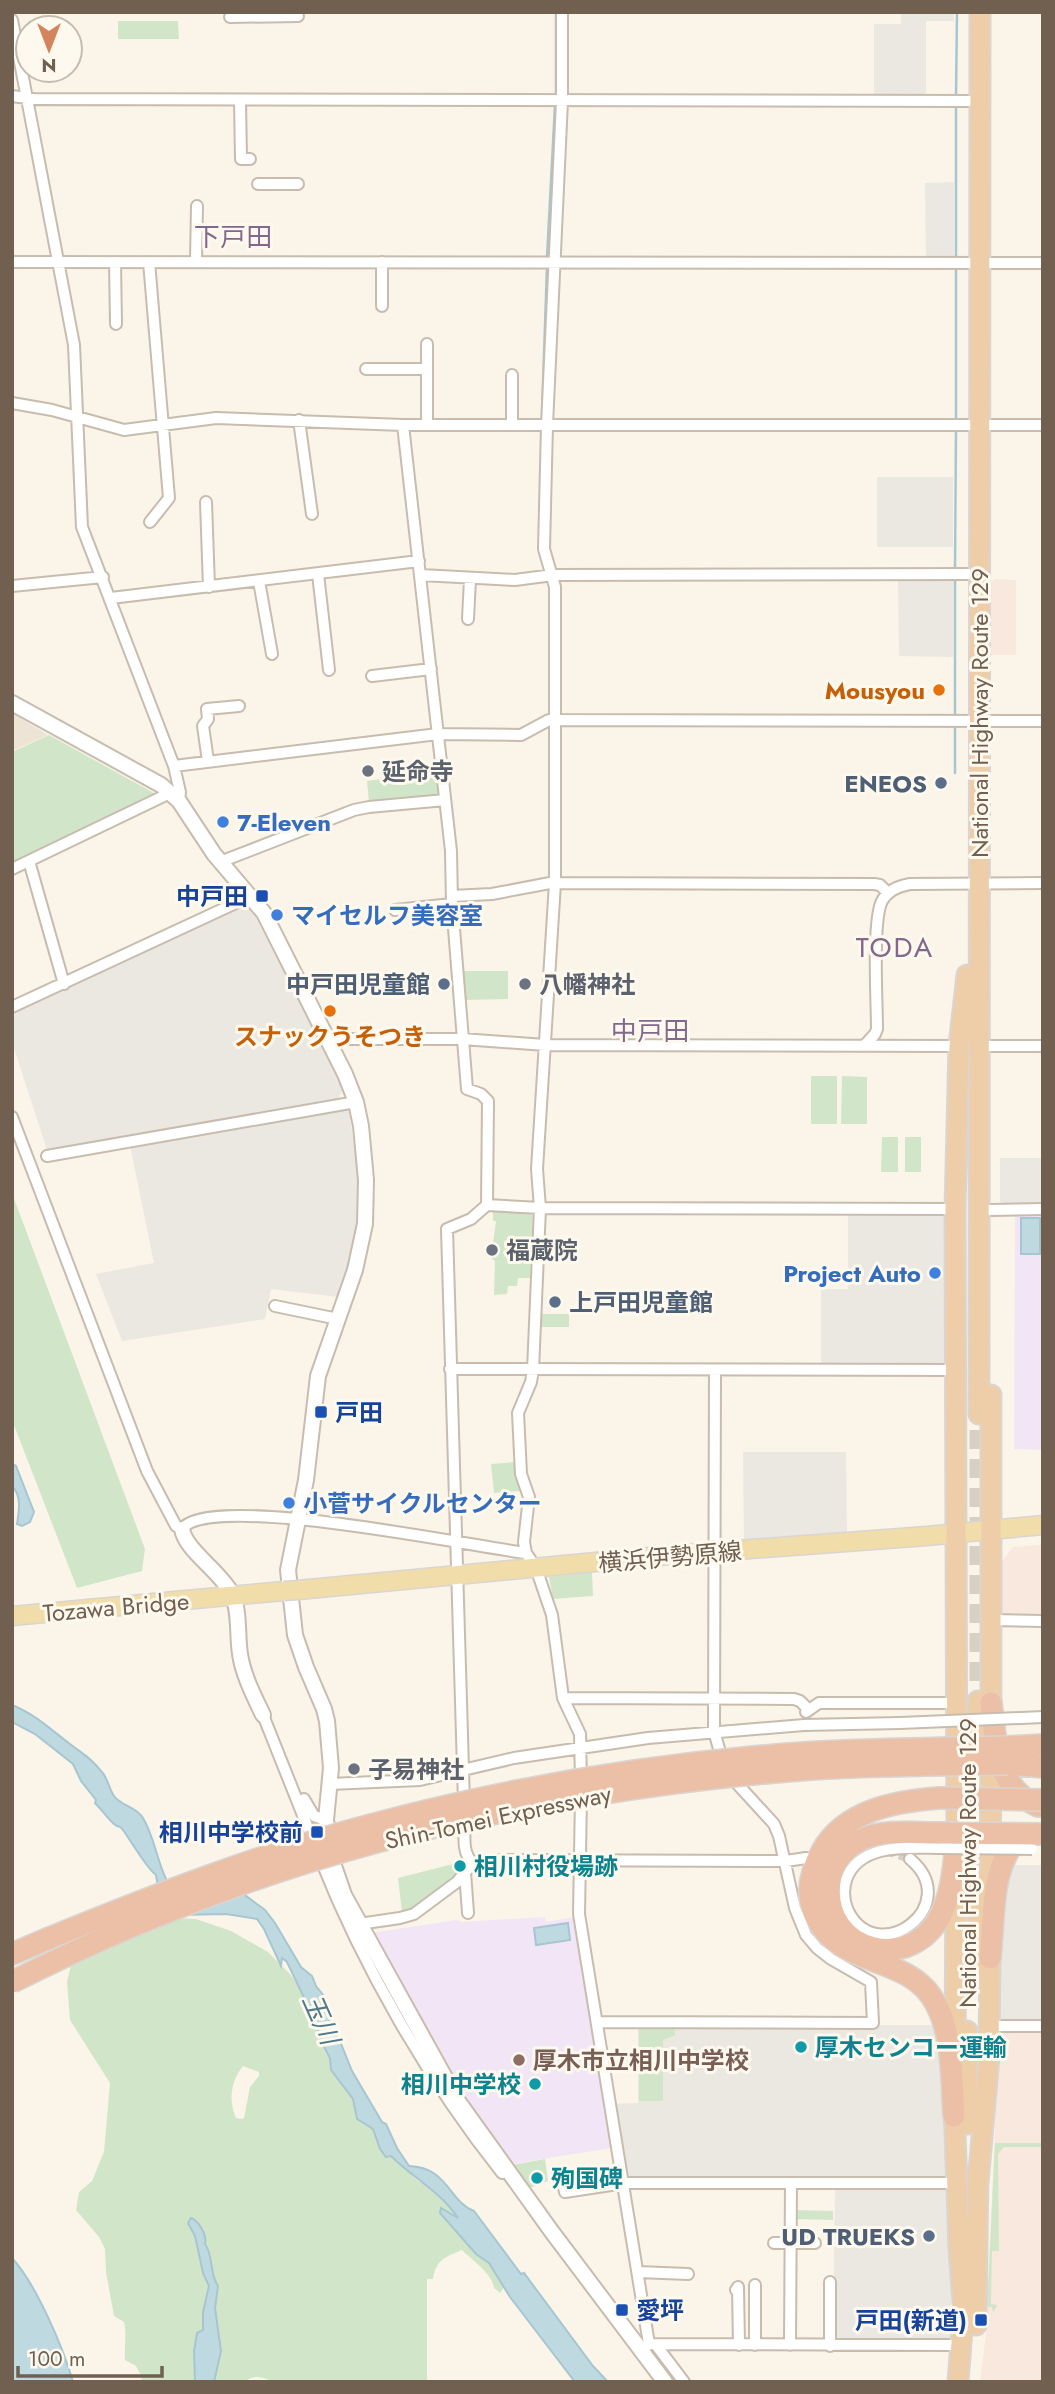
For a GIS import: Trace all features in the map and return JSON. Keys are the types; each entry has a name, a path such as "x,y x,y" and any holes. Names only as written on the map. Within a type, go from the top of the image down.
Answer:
{"highway":[{"name":"National Highway Route 129","path":"964,721 965,262 960,101 969,12"},
{"name":"National Highway Route 129","path":"965,262 980,12"},
{"name":"National Highway Route 129","path":"964,425 959,574 973,883 973,1414"},
{"path":"964,2315 956,2183 946,1839 955,1703 955,1209 959,1046 973,974"},
{"path":"973,974 987,1046 990,1210 990,2026 978,2183"},
{"name":"National Highway Route 129","path":"958,2382 963,2345 967,2182 973,1680 978,2183 977,2307 970,2382"},
{"path":"991,1703 998,1757 1004,1772 1018,1793 1043,1807"},
{"path":"1007,1756 1043,1747"},
{"name":"Shin-Tomei Expressway","path":"12,1955 159,1894 285,1851 378,1823 504,1794 629,1772 755,1757 868,1750 1007,1756"},
{"path":"1007,1756 1043,1766"},
{"name":"Shin-Tomei Expressway","path":"12,1982 152,1917 222,1891 364,1846 499,1813 631,1789 757,1774 1007,1756"},
{"path":"954,2116 946,2029 942,2015 929,1993 914,1979 855,1954 828,1936 818,1923 810,1894 811,1876 825,1846 852,1821 885,1806 908,1800 939,1798 1043,1800"},
{"path":"990,1958 999,1869 1006,1852 1016,1839 1024,1832 1043,1824"},
{"path":"946,1839 949,1893 934,1927 910,1945 902,1949 873,1949 857,1942 835,1922 829,1892 835,1864 845,1851 875,1835 1039,1844"}],"main road":[{"name":"横浜伊勢原線","path":"226,1596 457,1575 531,1560 714,1553 1043,1525"},
{"name":"Tozawa Bridge","path":"12,1616 226,1596"}],"street":[{"path":"562,12 562,101 544,549 555,587 555,883 537,1169 540,1208 533,1370 518,1413 521,1474 529,1497 524,1535 552,1615 565,1707 580,1734 579,1914 649,2347 665,2382"},
{"path":"230,17 298,16"},
{"path":"12,20 74,345 82,527 174,766 180,792 12,869"},
{"path":"12,96 28,99 960,101"},
{"path":"240,100 241,159"},
{"path":"258,184 298,184"},
{"path":"196,261 200,212"},
{"path":"12,262 1043,262"},
{"path":"113,317 115,262"},
{"path":"149,262 169,498 150,522"},
{"path":"382,262 385,300"},
{"path":"427,425 428,344"},
{"path":"372,372 428,369"},
{"path":"512,376 516,393 512,425"},
{"path":"12,403 52,410 124,430 216,418 403,425 1043,425"},
{"path":"299,420 312,514"},
{"path":"403,425 451,851 452,900 467,1088 481,1094 488,1101 487,1205"},
{"path":"205,502 209,587"},
{"path":"111,598 419,561"},
{"path":"318,574 331,663"},
{"path":"421,575 515,580 553,575 959,574"},
{"path":"12,586 103,577"},
{"path":"468,620 470,579"},
{"path":"259,581 272,654"},
{"path":"378,678 431,669"},
{"path":"12,704 161,785 174,797 220,862 264,913 356,1102 361,1126 367,1203 362,1244 318,1376 299,1519 288,1570 298,1645 324,1709 331,1756 326,1819 332,1863 359,1924 458,2101 532,2205 649,2347 684,2382"},
{"path":"208,761 203,726 208,719 206,705 239,706"},
{"path":"174,766 438,734 521,735 544,721 555,720 1043,721"},
{"path":"220,862 354,810 445,800"},
{"path":"29,861 64,984"},
{"path":"395,910 555,883 874,884 880,885 888,893"},
{"path":"864,1046 877,1028 877,914 888,893 897,887 910,884 1043,883"},
{"path":"12,1007 251,896"},
{"path":"328,1040 462,1039 545,1045 959,1046"},
{"path":"987,1046 1043,1046"},
{"path":"47,1156 356,1102"},
{"path":"12,1116 147,1471 189,1543 221,1577 246,1676 333,1892 365,1956 445,2098 504,2176 532,2205"},
{"path":"468,1913 469,1867 466,1851 455,1542 447,1229 471,1219 487,1205 540,1208 955,1209"},
{"path":"990,1210 1043,1209"},
{"path":"275,1306 289,1306 338,1319"},
{"path":"450,1369 955,1370"},
{"path":"597,2022 873,2023 871,1982 831,1959 806,1935 795,1908 786,1861 774,1824 736,1784 725,1768 714,1731 715,1370"},
{"path":"179,1528 191,1522 219,1518 265,1516 299,1519 455,1542 531,1560"},
{"path":"991,1620 1043,1621"},
{"path":"563,1698 794,1699 808,1709"},
{"path":"804,1725 808,1709 819,1703 955,1703"},
{"path":"263,1715 279,1742 310,1811 314,1816 326,1819"},
{"path":"330,1783 420,1780 581,1746 714,1731 804,1725 1043,1717"},
{"path":"910,1859 922,1872 927,1887 926,1904 919,1918 906,1929 891,1934 876,1933 862,1927 851,1916 844,1896 846,1879 858,1862 869,1855 888,1850 946,1839"},
{"path":"359,1924 414,1914 449,1889 469,1867 483,1860 786,1861 806,1858"},
{"path":"990,2026 1043,2025"},
{"path":"561,2174 565,2192 624,2183 956,2183"},
{"path":"790,2345 791,2183"},
{"path":"774,2243 815,2244"},
{"path":"638,2272 688,2274"},
{"path":"830,2282 836,2298 830,2346"},
{"path":"755,2285 755,2345"},
{"path":"736,2290 738,2287 735,2304 739,2345"},
{"path":"649,2347 963,2345"}],"shaded area":[{"path":"901,12 954,12 954,21 926,21 926,99 874,98 874,24 901,24"},
{"path":"954,182 954,260 926,260 925,183"},
{"path":"877,477 953,477 953,547 877,547"},
{"path":"898,578 953,579 953,657 899,656"},
{"path":"995,579 1016,580 1016,655 990,655 989,584"},
{"path":"12,713 48,735 12,751"},
{"path":"245,904 251,908 344,1087 337,1101 47,1150 12,1042 12,1011"},
{"path":"342,1108 349,1112 360,1184 356,1244 339,1297 271,1289 265,1319 122,1341 96,1274 154,1263 130,1145"},
{"path":"1000,1158 1043,1158 1043,1204 1003,1204 1000,1201"},
{"path":"848,1213 945,1213 948,1216 948,1364 945,1368 821,1367 821,1289 848,1289"},
{"path":"1015,1214 1043,1214 1043,1450 1014,1449"},
{"path":"743,1452 846,1452 847,1533 744,1541"},
{"path":"1043,1545 1043,1616 1000,1617 1000,1564 1013,1547"},
{"path":"1008,1865 1043,1865 1043,2021 1004,2021 993,2016"},
{"name":"厚木市立相川中学校","path":"545,1917 546,1922 574,1917 611,2148 512,2164 460,2095 371,1933 456,1920 462,1922"},
{"path":"933,2025 939,2043 947,2145 947,2177 944,2181 632,2181 626,2176 615,2104 638,2103 638,2026"},
{"path":"1043,2031 1043,2382 980,2382 986,2334 999,2033"},
{"path":"835,2187 943,2187 947,2190 951,2249 951,2343 833,2340"}],"green space":[{"path":"118,21 178,21 179,39 118,39"},
{"path":"49,735 154,793 155,798 12,868 12,752"},
{"path":"437,767 440,795 369,802 367,781 388,778 387,773 394,770"},
{"path":"460,971 508,971 508,999 463,1000"},
{"path":"811,1076 837,1076 837,1124 811,1124"},
{"path":"842,1076 867,1077 867,1124 841,1124"},
{"path":"882,1137 898,1137 898,1172 881,1172"},
{"path":"905,1137 921,1137 921,1172 905,1172"},
{"path":"12,1193 145,1549 142,1571 77,1588 12,1420"},
{"path":"493,1208 533,1210 530,1278 518,1278 517,1286 508,1286 507,1294 494,1295 495,1261 491,1258 496,1221 493,1221"},
{"path":"539,1314 569,1314 569,1327 539,1327"},
{"path":"515,1462 516,1477 522,1491 494,1493 491,1464"},
{"path":"592,1572 593,1596 553,1599 549,1577"},
{"path":"458,1864 457,1877 416,1906 402,1912 398,1878"},
{"path":"177,1918 196,1919 231,1931 268,1952 291,1975 314,2012 315,2026 330,2058 331,2070 353,2099 357,2119 373,2129 380,2149 451,2206 460,2219 441,2213 476,2254 489,2263 504,2287 500,2293 494,2288 486,2272 462,2250 439,2263 433,2279 427,2279 427,2382 273,2382 259,2377 245,2382 214,2382 221,2351 215,2308 218,2290 211,2257 205,2244 206,2239 198,2223 190,2226 209,2286 203,2312 203,2330 194,2351 195,2382 140,2382 142,2377 136,2366 125,2360 124,2322 114,2316 105,2249 99,2237 76,2210 79,2192 92,2181 104,2152 110,2083 70,2020 67,1982 72,1960","holes":["243,2066 259,2072 250,2087 244,2118 236,2118 232,2098 236,2078"]},
{"path":"639,2027 675,2027 675,2035 663,2040 663,2101 639,2101"},
{"path":"995,2143 1043,2143 1043,2147 1004,2147 998,2154 999,2251 992,2251 991,2304 997,2305 993,2313 992,2307 987,2307"},
{"path":"545,2159 548,2181 530,2188 512,2165"},
{"path":"794,2210 833,2211 833,2220 794,2219"}],"water":[{"path":"1021,1218 1040,1218 1040,1254 1021,1254"},
{"path":"13,1464 34,1512 30,1522 22,1526 17,1524 19,1504 12,1486"},
{"name":"玉川","path":"12,1705 35,1718 90,1759 104,1775 117,1799 140,1814 168,1883 242,1893 265,1910 301,1967 312,1976 324,1996 333,2035 338,2036 352,2071 409,2166 432,2172 466,2207 474,2211 608,2382 575,2382 510,2297 489,2263 476,2254 440,2213 441,2208 458,2218 451,2208 391,2156 386,2157 373,2129 357,2119 353,2099 331,2070 330,2058 320,2039 314,2012 307,2004 287,1962 282,1958 281,1966 257,1919 226,1914 178,1915 158,1887 156,1875 123,1830 111,1822 95,1803 96,1800 81,1781 73,1764 35,1734 12,1722"},
{"path":"568,1923 570,1940 536,1945 534,1928"},
{"path":"191,2218 204,2233 213,2276 218,2286 215,2308 221,2351 214,2382 195,2382 194,2351 197,2333 203,2330 203,2312 209,2286 203,2273 195,2236 188,2223"},
{"path":"12,2258 30,2283 48,2317 73,2382 12,2382"}],"waterway":[{"path":"556,12 556,97"},
{"path":"956,97 957,12"},
{"path":"956,104 956,258"},
{"path":"547,258 555,105"},
{"path":"956,265 956,423"},
{"path":"542,415 547,266"},
{"path":"955,570 956,429"},
{"path":"955,576 955,717"},
{"path":"955,723 955,773"}],"tunnel":[{"path":"979,1414 979,1681"},
{"path":"855,1850 883,1850 910,1859"}],"place":[{"name":"Mousyou","path":"939,690"},
{"name":"延命寺","path":"368,771"},
{"name":"ENEOS","path":"941,783"},
{"name":"7-Eleven","path":"223,822"},
{"name":"中戸田","path":"262,896"},
{"name":"マイセルフ美容室","path":"277,915"},
{"name":"中戸田児童館","path":"444,984"},
{"name":"八幡神社","path":"525,984"},
{"name":"スナックうそつき","path":"330,1011"},
{"name":"福蔵院","path":"492,1250"},
{"name":"Project Auto","path":"935,1273"},
{"name":"上戸田児童館","path":"555,1302"},
{"name":"戸田","path":"321,1412"},
{"name":"小菅サイクルセンター","path":"289,1503"},
{"name":"子易神社","path":"354,1769"},
{"name":"相川中学校前","path":"317,1832"},
{"name":"相川村役場跡","path":"460,1866"},
{"name":"厚木センコー運輸","path":"801,2047"},
{"name":"厚木市立相川中学校","path":"519,2060"},
{"name":"相川中学校","path":"535,2084"},
{"name":"殉国碑","path":"537,2178"},
{"name":"UD TRUEKS","path":"929,2236"},
{"name":"愛坪","path":"622,2310"},
{"name":"戸田(新道)","path":"981,2320"}],"district":[{"name":"下戸田","path":"233,237"},
{"name":"TODA","path":"895,947"},
{"name":"中戸田","path":"650,1031"}]}
